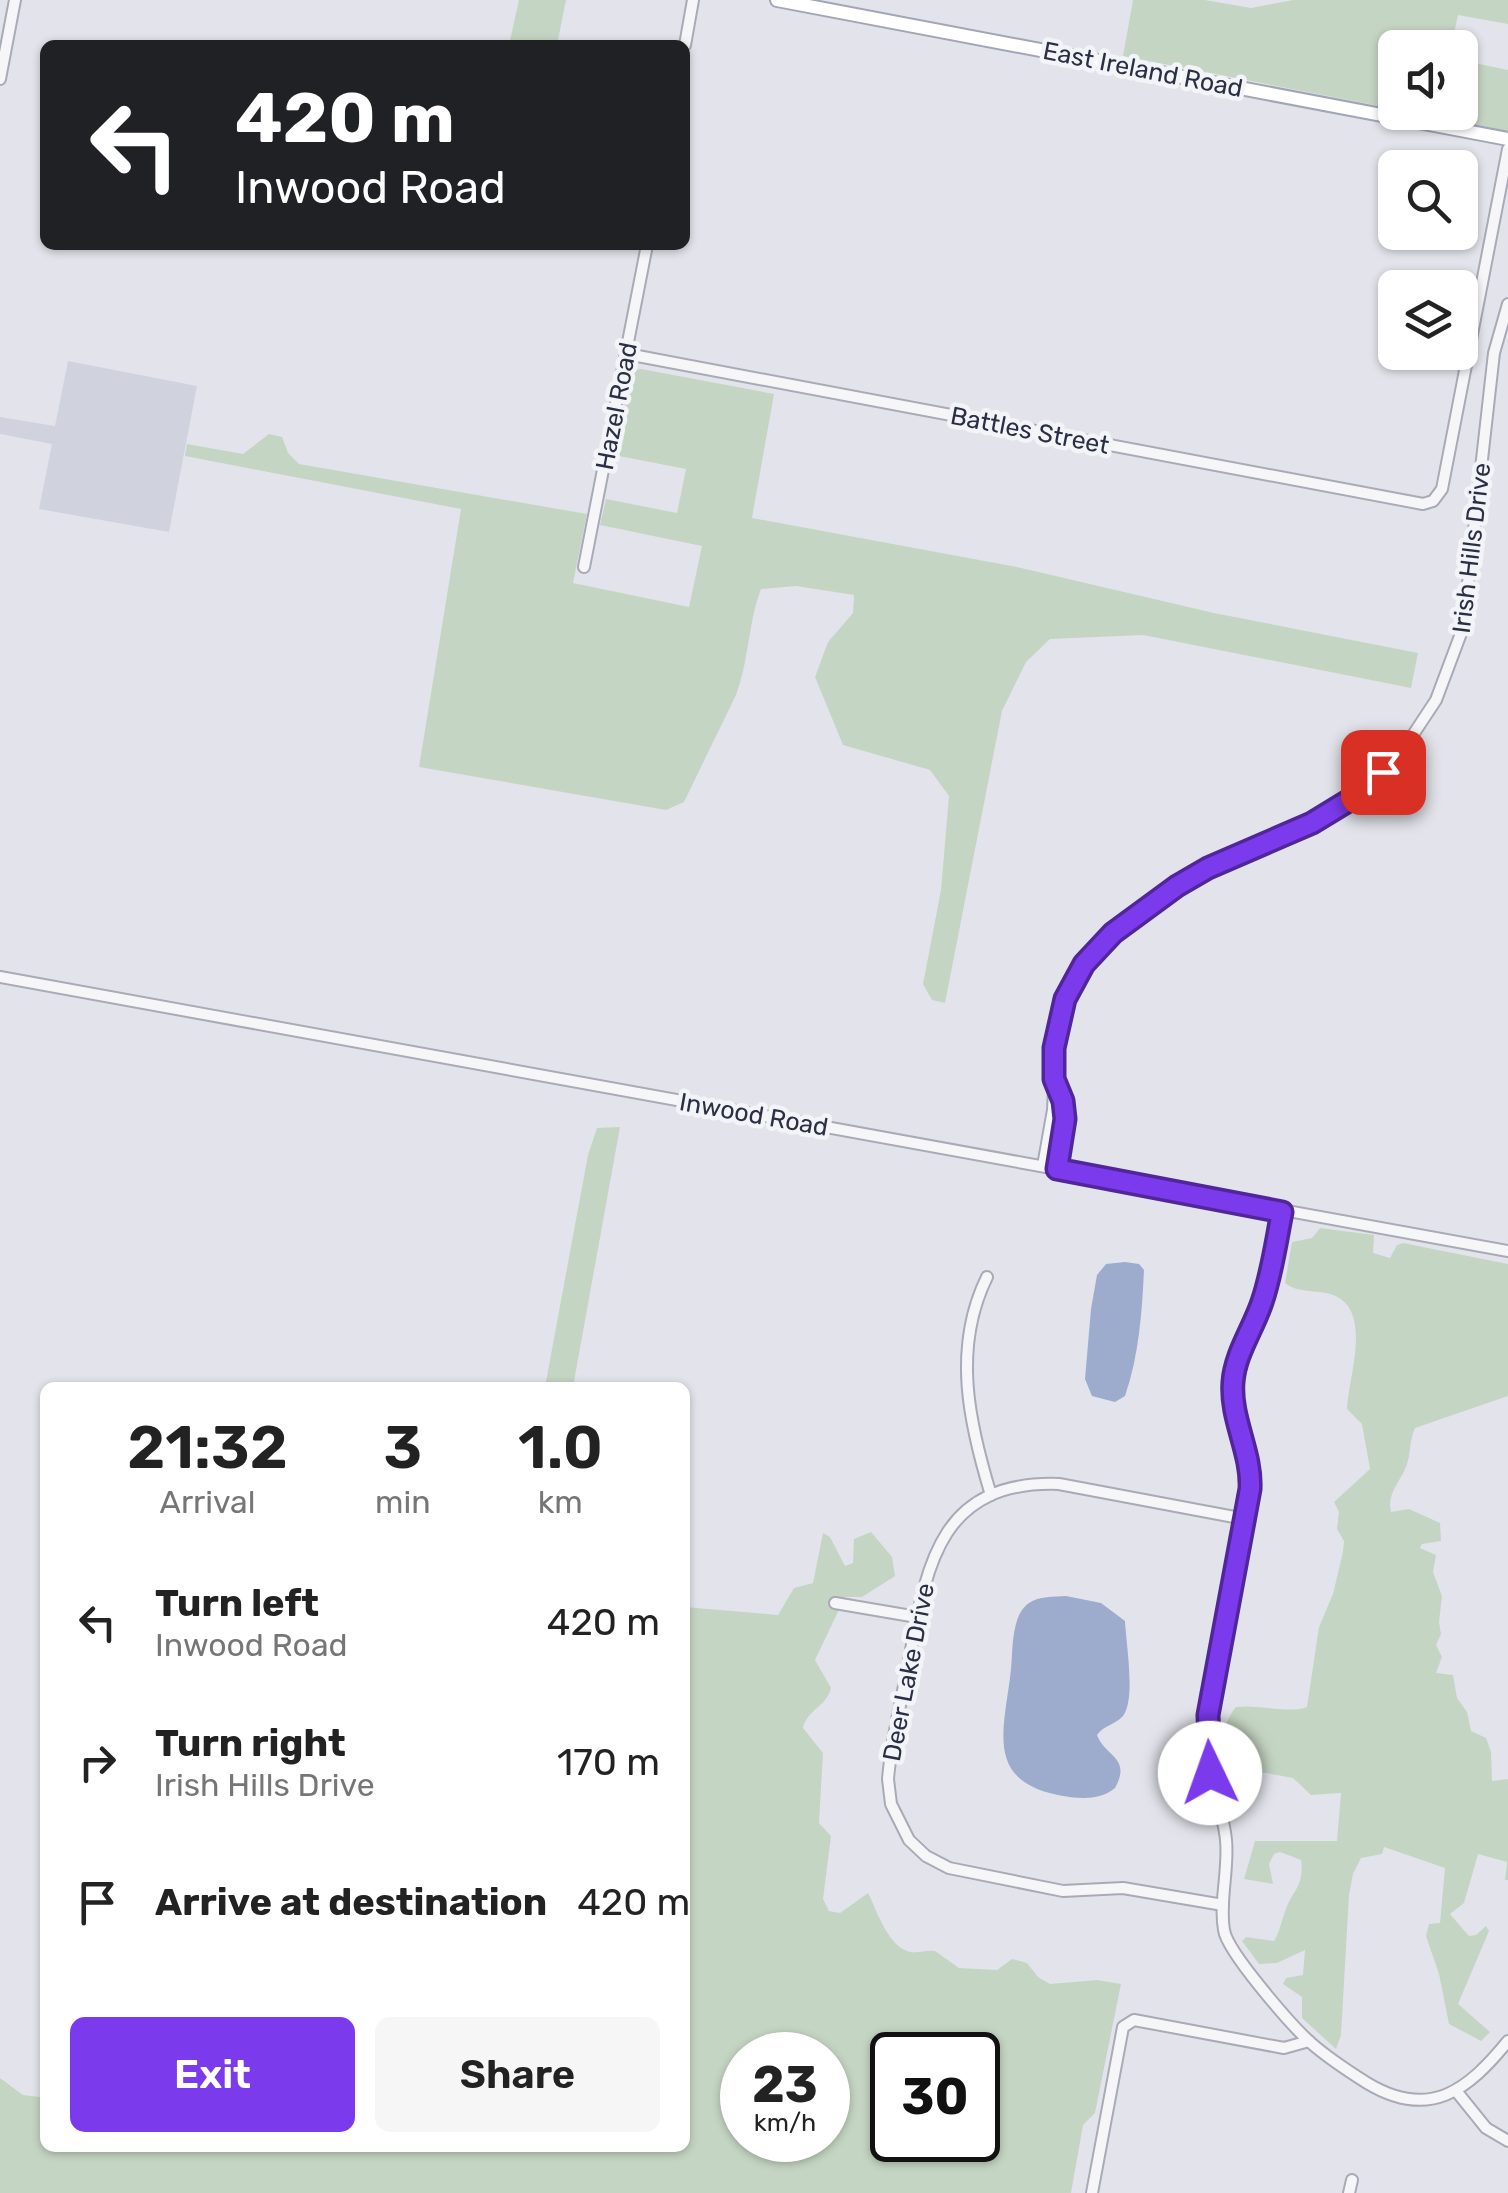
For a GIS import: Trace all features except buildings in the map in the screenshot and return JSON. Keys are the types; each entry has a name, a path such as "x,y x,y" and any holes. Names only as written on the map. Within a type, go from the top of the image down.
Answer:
{"main road":[{"name":"East Ireland Road","path":"777,0 1508,138"}],"street":[{"path":"0,79 14,0"},
{"path":"686,40 693,0"},
{"name":"Battles Street","path":"627,354 1414,504 1433,501 1442,490 1446,474 1508,149"},
{"name":"Hazel Road","path":"584,567 646,250"},
{"name":"Irish Hills Drive","path":"1043,1166 1054,1110 1057,1024 1084,964 1102,943 1177,886 1208,868 1312,823 1353,798 1401,753 1430,712 1449,674 1463,628 1494,353 1508,304"},
{"name":"Inwood Road","path":"0,977 1508,1252"},
{"name":"Irish Hills Drive","path":"1054,1079 1065,1119 1057,1169"},
{"path":"1282,1212 1264,1298 1235,1368 1233,1383 1234,1406 1250,1479 1207,1726 1210,1773 1228,1855 1223,1928 1230,1946 1309,2042 1367,2083 1395,2096 1430,2099 1458,2092 1484,2070 1508,2041"},
{"path":"987,1278 972,1320 966,1386 972,1429 991,1495"},
{"name":"Deer Lake Drive","path":"1223,1905 1123,1888 1063,1892 949,1868 926,1856 896,1818 889,1791 890,1757 924,1579 936,1547 961,1515 991,1495 1020,1486 1059,1484 1245,1519"},
{"path":"835,1603 917,1618"},
{"path":"1092,2193 1123,2027 1128,2022 1292,2049 1309,2042"},
{"path":"1458,2092 1486,2128 1508,2141"},
{"path":"1350,2193 1352,2180"}],"shaded area":[{"path":"68,361 197,386 169,532 39,509 52,444 0,434 0,417 55,426"}],"green space":[{"path":"519,0 566,0 558,40 510,40"},
{"path":"1133,0 1205,0 1251,8 1293,0 1508,0 1508,24 1458,15 1455,30 1378,30 1378,106 1123,56"},
{"path":"1478,64 1508,70 1508,131 1478,125"},
{"path":"641,369 774,394 752,518 1017,567 1214,613 1418,653 1411,688 1143,635 1050,639 1026,662 1002,711 945,1003 932,1000 923,984 941,890 949,796 930,770 843,745 815,677 828,642 853,613 854,595 796,586 761,589 736,695 684,802 666,810 419,767 461,509 185,456 187,444 243,454 269,434 282,437 288,453 299,464 587,514 573,583 689,607 702,546 600,525 606,499 677,513 686,469 614,455 630,371"},
{"path":"620,1127 574,1382 546,1382 588,1155 597,1128"},
{"path":"1320,1228 1374,1235 1373,1253 1390,1258 1397,1245 1403,1243 1508,1264 1508,1396 1415,1428 1408,1462 1390,1505 1391,1512 1409,1509 1440,1523 1441,1541 1422,1544 1420,1548 1436,1555 1433,1572 1442,1596 1441,1634 1436,1645 1442,1657 1436,1673 1453,1675 1457,1698 1467,1712 1471,1731 1486,1738 1491,1752 1492,1781 1508,1779 1508,1880 1507,1862 1478,1854 1464,1903 1450,1914 1469,1936 1486,1926 1489,1931 1458,2004 1490,2032 1481,2041 1449,2024 1426,1936 1429,1924 1440,1923 1445,1868 1384,1847 1382,1854 1361,1858 1349,1895 1341,2035 1336,2049 1302,2018 1302,1997 1283,1984 1286,1978 1303,1975 1305,1950 1277,1963 1259,1964 1242,1941 1246,1937 1274,1941 1301,1876 1301,1860 1280,1852 1274,1854 1269,1864 1273,1884 1244,1879 1255,1841 1337,1841 1341,1793 1311,1795 1293,1778 1224,1765 1223,1749 1225,1727 1236,1707 1307,1707 1319,1627 1333,1594 1343,1552 1344,1541 1337,1529 1339,1512 1334,1502 1370,1469 1362,1424 1347,1409 1356,1344 1352,1313 1344,1301 1330,1294 1301,1290 1285,1283 1292,1242 1312,1238"},
{"path":"871,1532 892,1557 895,1576 862,1597 845,1597 815,1660 831,1688 803,1728 823,1753 819,1823 831,1836 823,1899 829,1911 840,1913 868,1893 896,1944 911,1952 935,1951 959,1968 997,1970 1012,1959 1027,1963 1050,1984 1097,1980 1121,1984 1095,2113 1083,2125 1071,2193 0,2193 0,2078 23,2095 40,2097 40,2152 690,2152 690,1607 778,1615 794,1588 813,1583 823,1533 830,1537 845,1566 853,1563 854,1539"}],"water":[{"path":"1106,1264 1139,1264 1144,1270 1142,1302 1130,1381 1125,1396 1115,1402 1092,1396 1085,1379 1097,1275"},
{"path":"1066,1596 1101,1603 1125,1621 1130,1684 1127,1708 1120,1719 1097,1735 1119,1763 1119,1778 1115,1788 1090,1798 1037,1789 1020,1779 1009,1765 1004,1749 1005,1712 1019,1616 1033,1601"}],"route":[{"path":"1210,1773 1208,1715 1250,1489 1233,1383 1235,1368 1264,1298 1282,1212 1057,1169 1065,1119 1054,1079 1057,1024 1076,976 1113,933 1208,868 1340,807 1383,772"}]}
